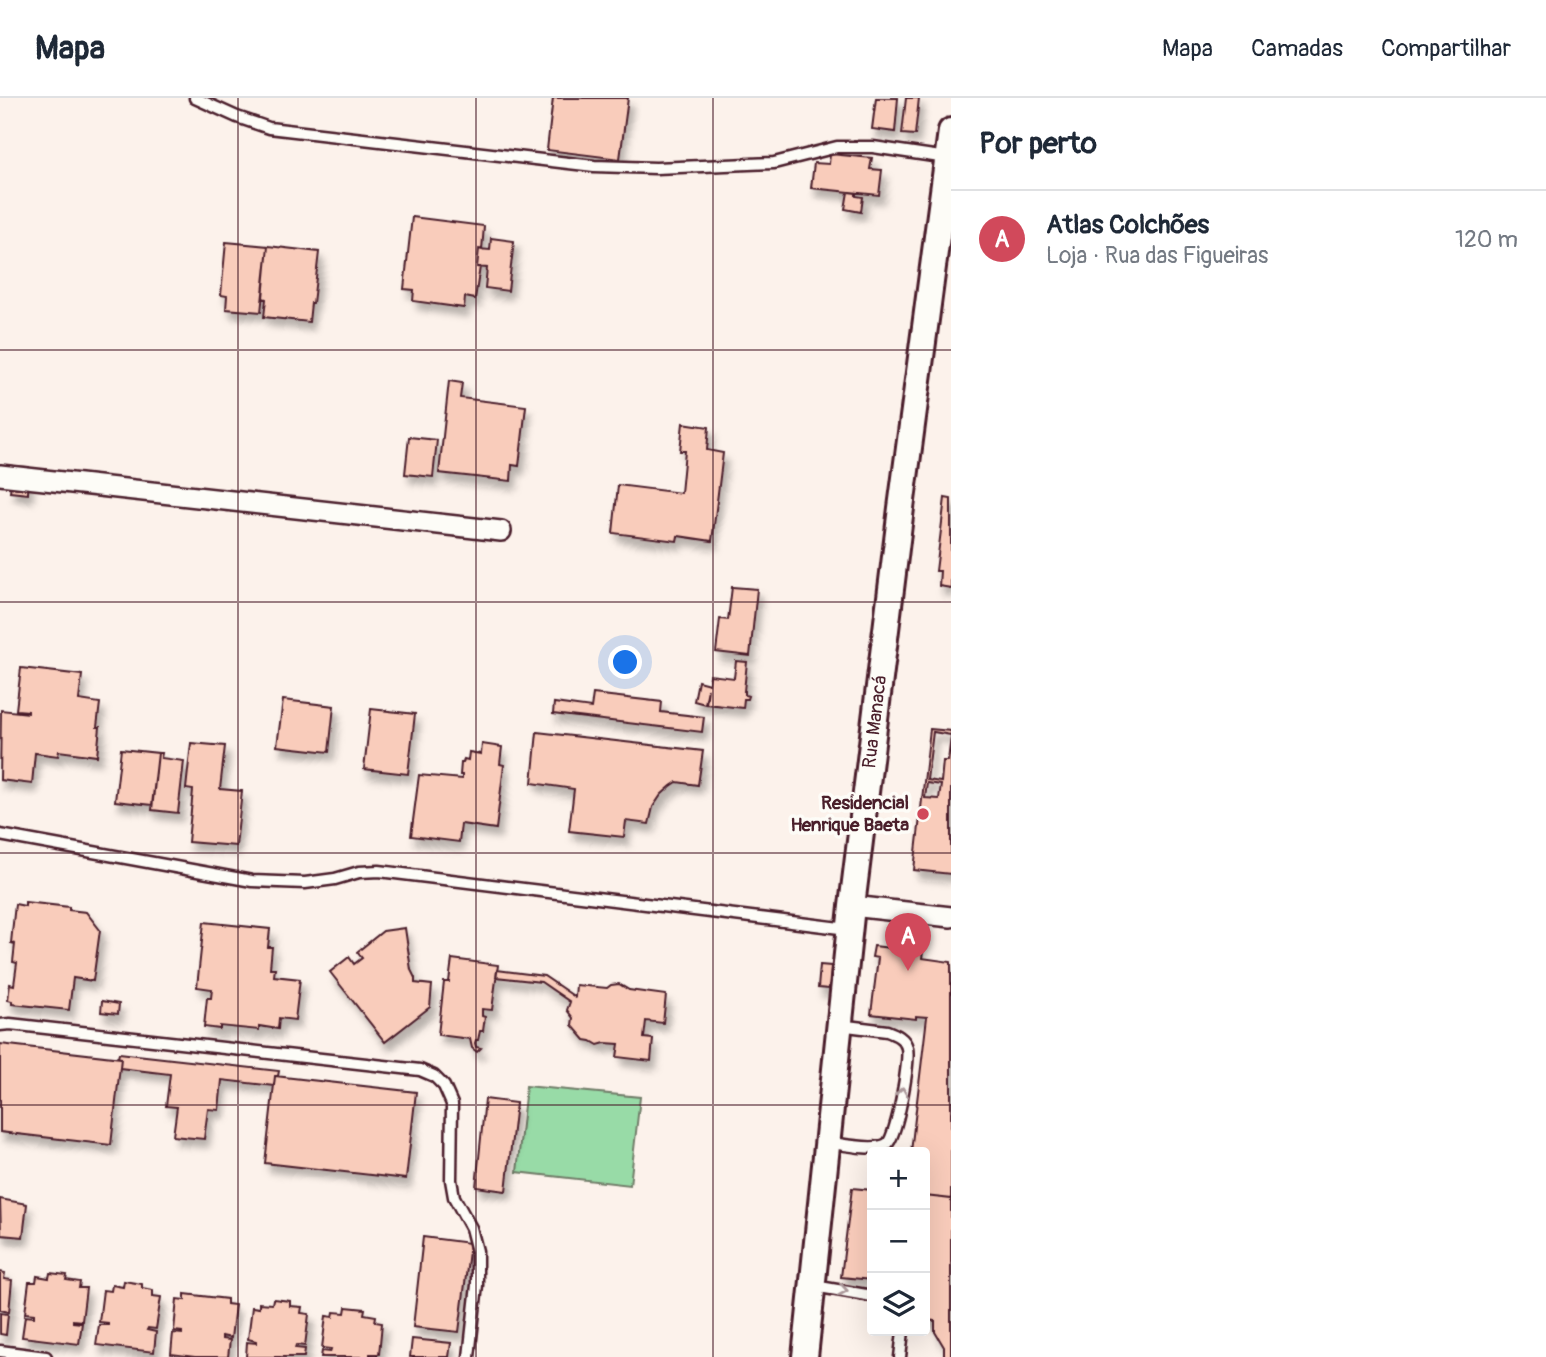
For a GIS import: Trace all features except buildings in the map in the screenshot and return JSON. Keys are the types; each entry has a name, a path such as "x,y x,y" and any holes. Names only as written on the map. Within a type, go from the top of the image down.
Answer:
{"street":[{"name":"Rua Manacá","path":"805,1357 850,917 951,131"},
{"path":"0,475 501,531"},
{"path":"850,917 951,917"}],"lane":[{"path":"195,98 269,128 594,166 656,168 774,163 837,148 873,148 948,158"},
{"path":"0,835 253,881 305,883 359,872 379,871 850,917"},
{"path":"0,1025 420,1070 434,1076 444,1086 452,1104 454,1196 471,1228 477,1251 477,1285 469,1357"},
{"path":"827,1142 874,1148 887,1143 892,1137 899,1115 907,1058 907,1047 902,1039 894,1034 838,1025"},
{"path":"813,1286 867,1295"},
{"path":"900,1357 903,1336"},
{"path":"0,1351 46,1357"}],"green space":[{"path":"526,1086 640,1097 630,1185 517,1172"}],"place":[{"name":"Residencial Henrique Baeta","path":"923,814"},
{"name":"Atlas Colchões","path":"908,971"}]}
